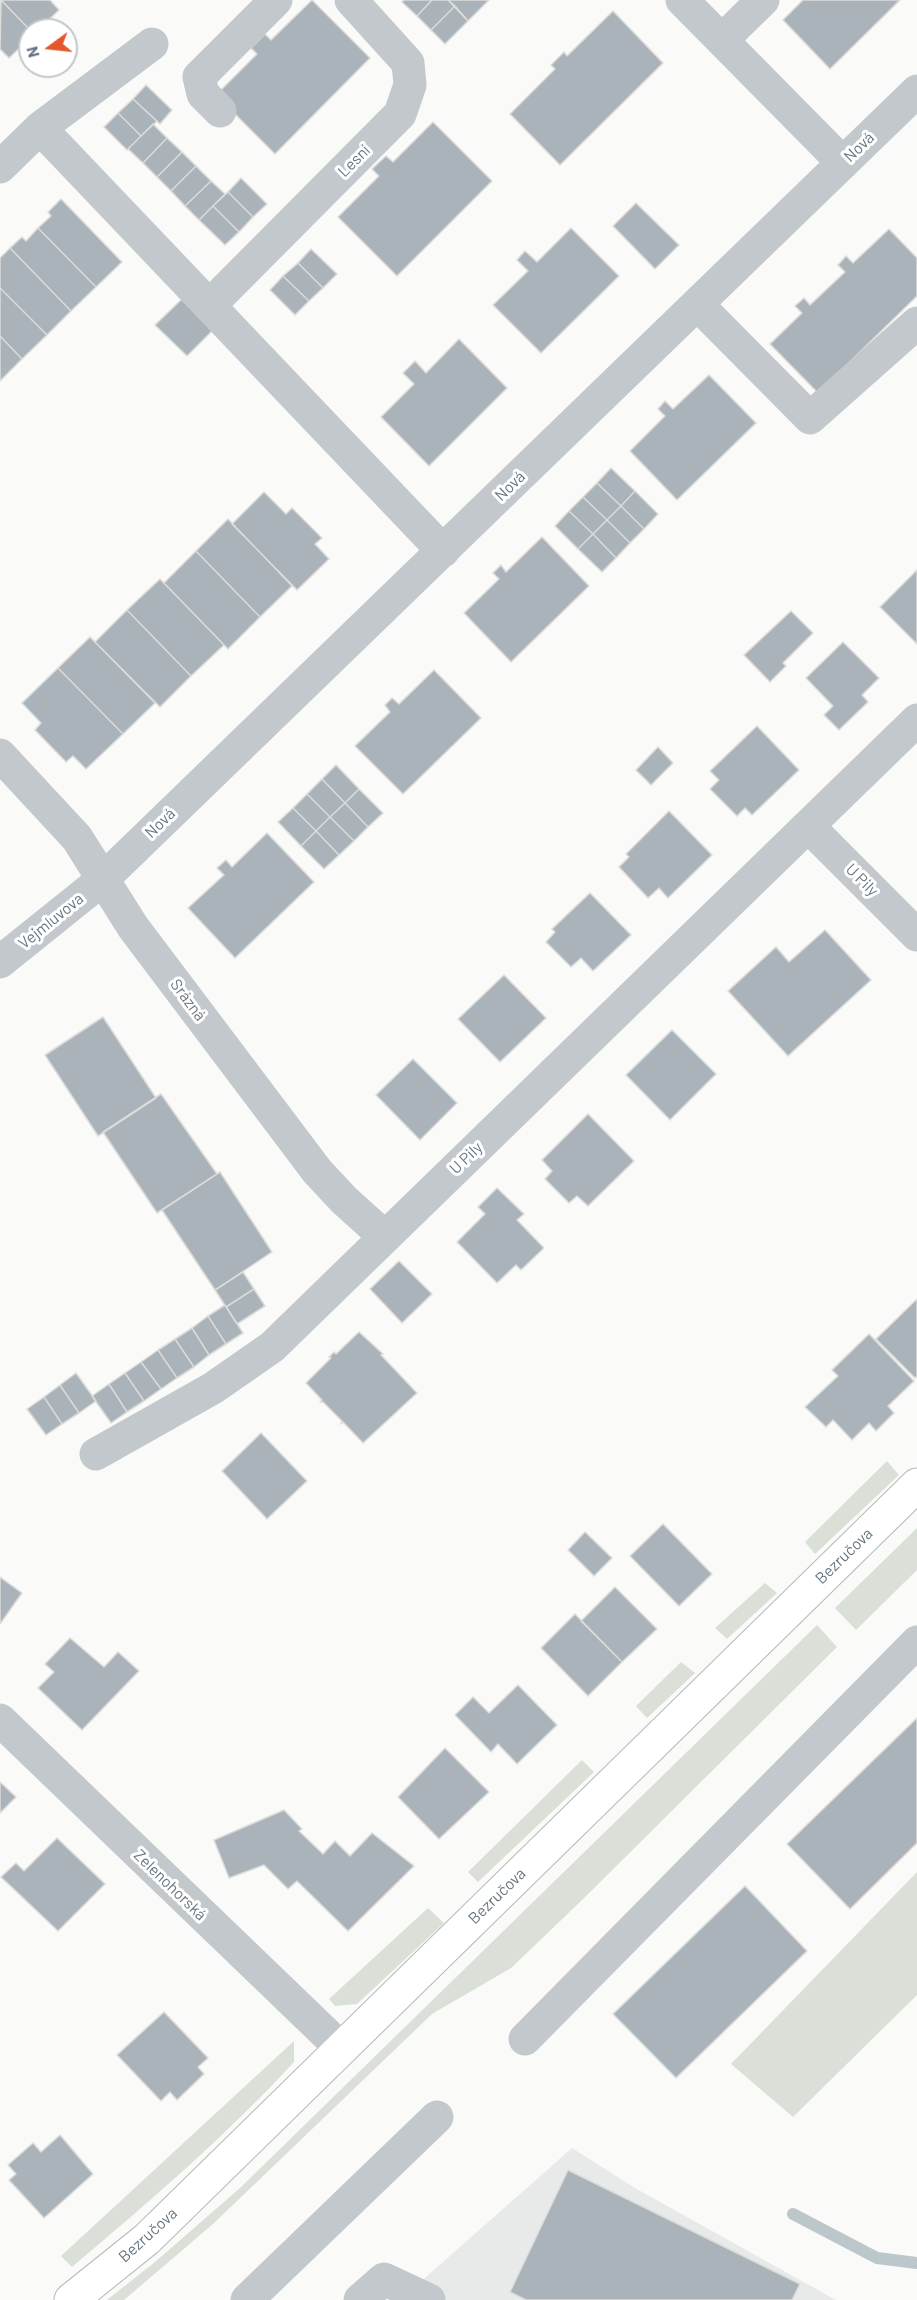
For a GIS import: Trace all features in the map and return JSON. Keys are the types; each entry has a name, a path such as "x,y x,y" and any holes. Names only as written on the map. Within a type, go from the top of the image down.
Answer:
{"main road":[{"name":"Bezručova","path":"71,2300 147,2239 917,1485"}],"street":[{"path":"220,111 203,94 200,77 276,0"},
{"name":"Lesní","path":"210,306 400,114 410,85 408,63 351,0"},
{"path":"682,0 843,163"},
{"path":"722,40 763,0"},
{"path":"0,167 40,128 152,44"},
{"name":"Nová","path":"102,880 917,91"},
{"path":"40,128 443,551"},
{"path":"697,304 810,418 917,323"},
{"name":"U Pily","path":"96,1454 213,1388 272,1347 917,720"},
{"name":"Srázná","path":"0,755 77,838 133,927 317,1171 344,1200 385,1237"},
{"name":"U Pily","path":"808,826 917,935"},
{"name":"Vejmluvova","path":"0,962 102,880"},
{"path":"525,2039 917,1642"},
{"name":"Zelenohorská","path":"0,1720 341,2049"},
{"path":"247,2300 437,2118"},
{"path":"360,2300 384,2279 429,2300"}],"shaded area":[{"path":"887,1461 899,1475 815,1554 805,1542"},
{"path":"917,1528 917,1570 856,1630 835,1608"},
{"path":"765,1583 777,1593 727,1639 715,1628"},
{"path":"817,1625 837,1647 511,1968 432,2014 213,2224 124,2300 107,2300 155,2262 240,2188"},
{"path":"681,1662 695,1673 647,1718 636,1706"},
{"path":"582,1760 594,1772 478,1882 468,1872"},
{"path":"917,1872 917,1995 793,2117 731,2064"},
{"path":"428,1908 444,1923 357,2004 335,2006 329,1999"},
{"path":"294,2041 294,2062 214,2142 72,2267 61,2256"},
{"path":"572,2148 635,2188 836,2300 400,2300"}],"building":[{"path":"1,0 50,0 59,10 51,18 18,18"},
{"path":"1,0 18,18 18,49 9,58 0,49"},
{"path":"312,0 370,58 275,154 216,95 257,54 251,48 265,34 271,40"},
{"path":"404,0 432,0 417,16 402,2"},
{"path":"432,0 448,0 455,6 431,30 417,16"},
{"path":"448,0 489,0 468,21"},
{"path":"803,0 900,0 830,69 783,20"},
{"path":"455,6 468,21 445,44 431,30"},
{"path":"613,11 663,63 560,165 510,114 555,69 551,65 564,52 567,56"},
{"path":"146,85 172,110 160,124 133,99"},
{"path":"133,99 157,121 141,136 118,113"},
{"path":"118,113 141,136 127,150 104,127"},
{"path":"433,122 492,181 397,276 338,217 379,176 372,169 386,156 393,162"},
{"path":"153,124 167,138 143,163 128,149"},
{"path":"167,138 182,152 157,177 143,163"},
{"path":"182,152 196,166 171,191 157,177"},
{"path":"196,166 211,181 185,206 171,191"},
{"path":"241,178 267,204 253,217 228,192"},
{"path":"211,181 225,194 199,220 185,206"},
{"path":"228,192 253,217 239,232 213,206"},
{"path":"61,199 122,262 96,287 38,228 51,216 48,212"},
{"path":"636,203 679,245 655,269 613,226"},
{"path":"213,206 239,232 225,245 199,220"},
{"path":"38,228 96,287 71,311 10,248 22,237 26,241"},
{"path":"571,228 619,276 541,353 493,305 528,271 517,260 525,251 537,262"},
{"path":"889,229 917,258 917,296 818,393 770,344 802,313 795,306 804,298 810,305 845,272 838,265 846,256 853,263"},
{"path":"10,248 71,311 47,335 0,288 0,258"},
{"path":"311,249 337,274 323,288 298,263"},
{"path":"298,263 323,288 309,301 283,276"},
{"path":"283,276 309,301 295,315 270,290"},
{"path":"0,288 47,335 22,359 0,336"},
{"path":"183,298 214,329 187,356 155,325"},
{"path":"0,336 22,359 0,381"},
{"path":"459,339 507,388 429,466 381,417 414,384 403,373 415,361 426,373"},
{"path":"709,375 756,423 677,500 630,451 665,416 658,409 665,401 673,409"},
{"path":"611,468 635,491 621,506 597,483"},
{"path":"597,483 621,506 607,520 583,497"},
{"path":"635,491 658,514 644,529 621,506"},
{"path":"264,492 286,514 292,508 322,538 315,544 329,559 297,590 232,524"},
{"path":"583,497 607,520 593,534 569,511"},
{"path":"621,506 644,529 630,543 607,520"},
{"path":"569,511 593,534 578,549 555,526"},
{"path":"228,519 292,586 260,617 196,551"},
{"path":"607,520 630,543 616,558 593,534"},
{"path":"593,534 616,558 602,572 578,549"},
{"path":"542,537 589,586 511,662 464,613 499,579 493,573 501,565 506,572"},
{"path":"196,551 260,617 228,649 164,583"},
{"path":"917,570 917,644 880,607"},
{"path":"160,579 224,645 191,676 127,610"},
{"path":"127,610 191,676 160,707 95,642"},
{"path":"791,611 813,633 783,663 786,666 770,682 744,655"},
{"path":"90,637 155,703 123,734 58,668"},
{"path":"843,642 879,678 862,695 868,702 839,730 824,715 833,706 806,678"},
{"path":"58,668 123,734 86,769 73,756 66,762 35,730 41,723 22,703"},
{"path":"434,670 481,718 403,794 355,746 390,712 385,705 392,698 399,704"},
{"path":"757,726 799,770 752,815 745,808 737,816 710,789 719,780 710,771"},
{"path":"658,747 673,763 651,785 636,770"},
{"path":"336,765 359,789 345,803 322,779"},
{"path":"322,779 345,803 330,817 307,794"},
{"path":"359,789 383,813 368,827 345,803"},
{"path":"307,794 330,817 316,831 293,808"},
{"path":"345,803 368,827 354,841 330,817"},
{"path":"293,808 316,831 301,846 278,822"},
{"path":"669,811 712,855 668,898 659,888 648,898 619,867 629,857 626,854"},
{"path":"330,817 354,841 339,855 316,831"},
{"path":"316,831 339,855 324,869 301,846"},
{"path":"267,833 314,882 235,958 188,908 224,875 217,868 226,860 232,867"},
{"path":"590,893 631,935 593,971 581,958 571,967 546,942 555,932 552,929"},
{"path":"825,930 871,980 788,1056 728,991 776,947 789,962"},
{"path":"504,975 546,1018 500,1062 458,1019"},
{"path":"103,1017 156,1098 98,1136 45,1055"},
{"path":"672,1030 716,1074 670,1120 626,1075"},
{"path":"413,1059 457,1103 420,1140 376,1095"},
{"path":"161,1094 217,1174 157,1213 103,1132"},
{"path":"588,1114 634,1161 588,1206 577,1196 569,1203 545,1179 552,1171 542,1160"},
{"path":"220,1172 272,1252 215,1290 162,1210"},
{"path":"497,1188 524,1214 517,1220 544,1248 521,1270 516,1265 497,1283 457,1242 485,1214 478,1207"},
{"path":"399,1261 432,1294 402,1323 370,1289"},
{"path":"243,1272 254,1289 226,1307 215,1290"},
{"path":"254,1289 265,1306 237,1324 226,1307"},
{"path":"917,1299 917,1376 915,1378 876,1339"},
{"path":"225,1305 243,1333 226,1344 208,1316"},
{"path":"208,1316 226,1344 209,1355 192,1328"},
{"path":"192,1328 209,1355 194,1367 175,1339"},
{"path":"359,1332 383,1354 381,1355 417,1393 363,1443 343,1422 341,1424 342,1421 323,1402 320,1402 322,1400 306,1383 334,1352 336,1354"},
{"path":"869,1334 914,1381 888,1406 894,1413 876,1431 869,1423 852,1440 833,1420 826,1427 805,1407 838,1376 832,1370"},
{"path":"175,1339 194,1367 177,1378 158,1350"},
{"path":"158,1350 177,1378 161,1389 141,1362"},
{"path":"141,1362 161,1389 144,1401 125,1373"},
{"path":"76,1373 96,1401 79,1413 60,1385"},
{"path":"125,1373 144,1401 127,1412 109,1384"},
{"path":"109,1384 127,1412 111,1423 92,1396"},
{"path":"60,1385 79,1413 62,1424 44,1397"},
{"path":"44,1397 62,1424 46,1435 27,1409"},
{"path":"261,1433 307,1481 267,1519 222,1471"},
{"path":"663,1524 712,1574 679,1606 630,1556"},
{"path":"585,1532 612,1558 594,1576 568,1550"},
{"path":"0,1577 22,1593 0,1624"},
{"path":"615,1587 657,1629 622,1662 581,1621"},
{"path":"575,1614 622,1662 588,1696 541,1648"},
{"path":"70,1638 104,1667 118,1652 139,1671 82,1730 38,1688 54,1672 45,1664"},
{"path":"518,1685 557,1725 517,1764 498,1744 491,1752 455,1715 473,1697 489,1713"},
{"path":"917,1718 917,1843 850,1909 787,1844"},
{"path":"445,1748 489,1792 439,1839 398,1797"},
{"path":"0,1782 16,1797 0,1813"},
{"path":"284,1810 302,1829 299,1831 323,1854 335,1841 350,1856 372,1833 414,1866 348,1931 297,1881 288,1889 264,1865 229,1878 214,1840"},
{"path":"57,1838 105,1884 58,1931 1,1877 16,1863 24,1871"},
{"path":"745,1886 807,1951 676,2078 613,2014"},
{"path":"164,2012 208,2058 198,2067 204,2074 177,2100 170,2092 161,2101 117,2055"},
{"path":"60,2135 93,2174 44,2218 9,2180 16,2174 8,2165 33,2143 41,2152"},
{"path":"568,2170 800,2284 792,2300 526,2300 510,2292"}],"waterway":[{"path":"793,2214 877,2258 917,2263"}]}
